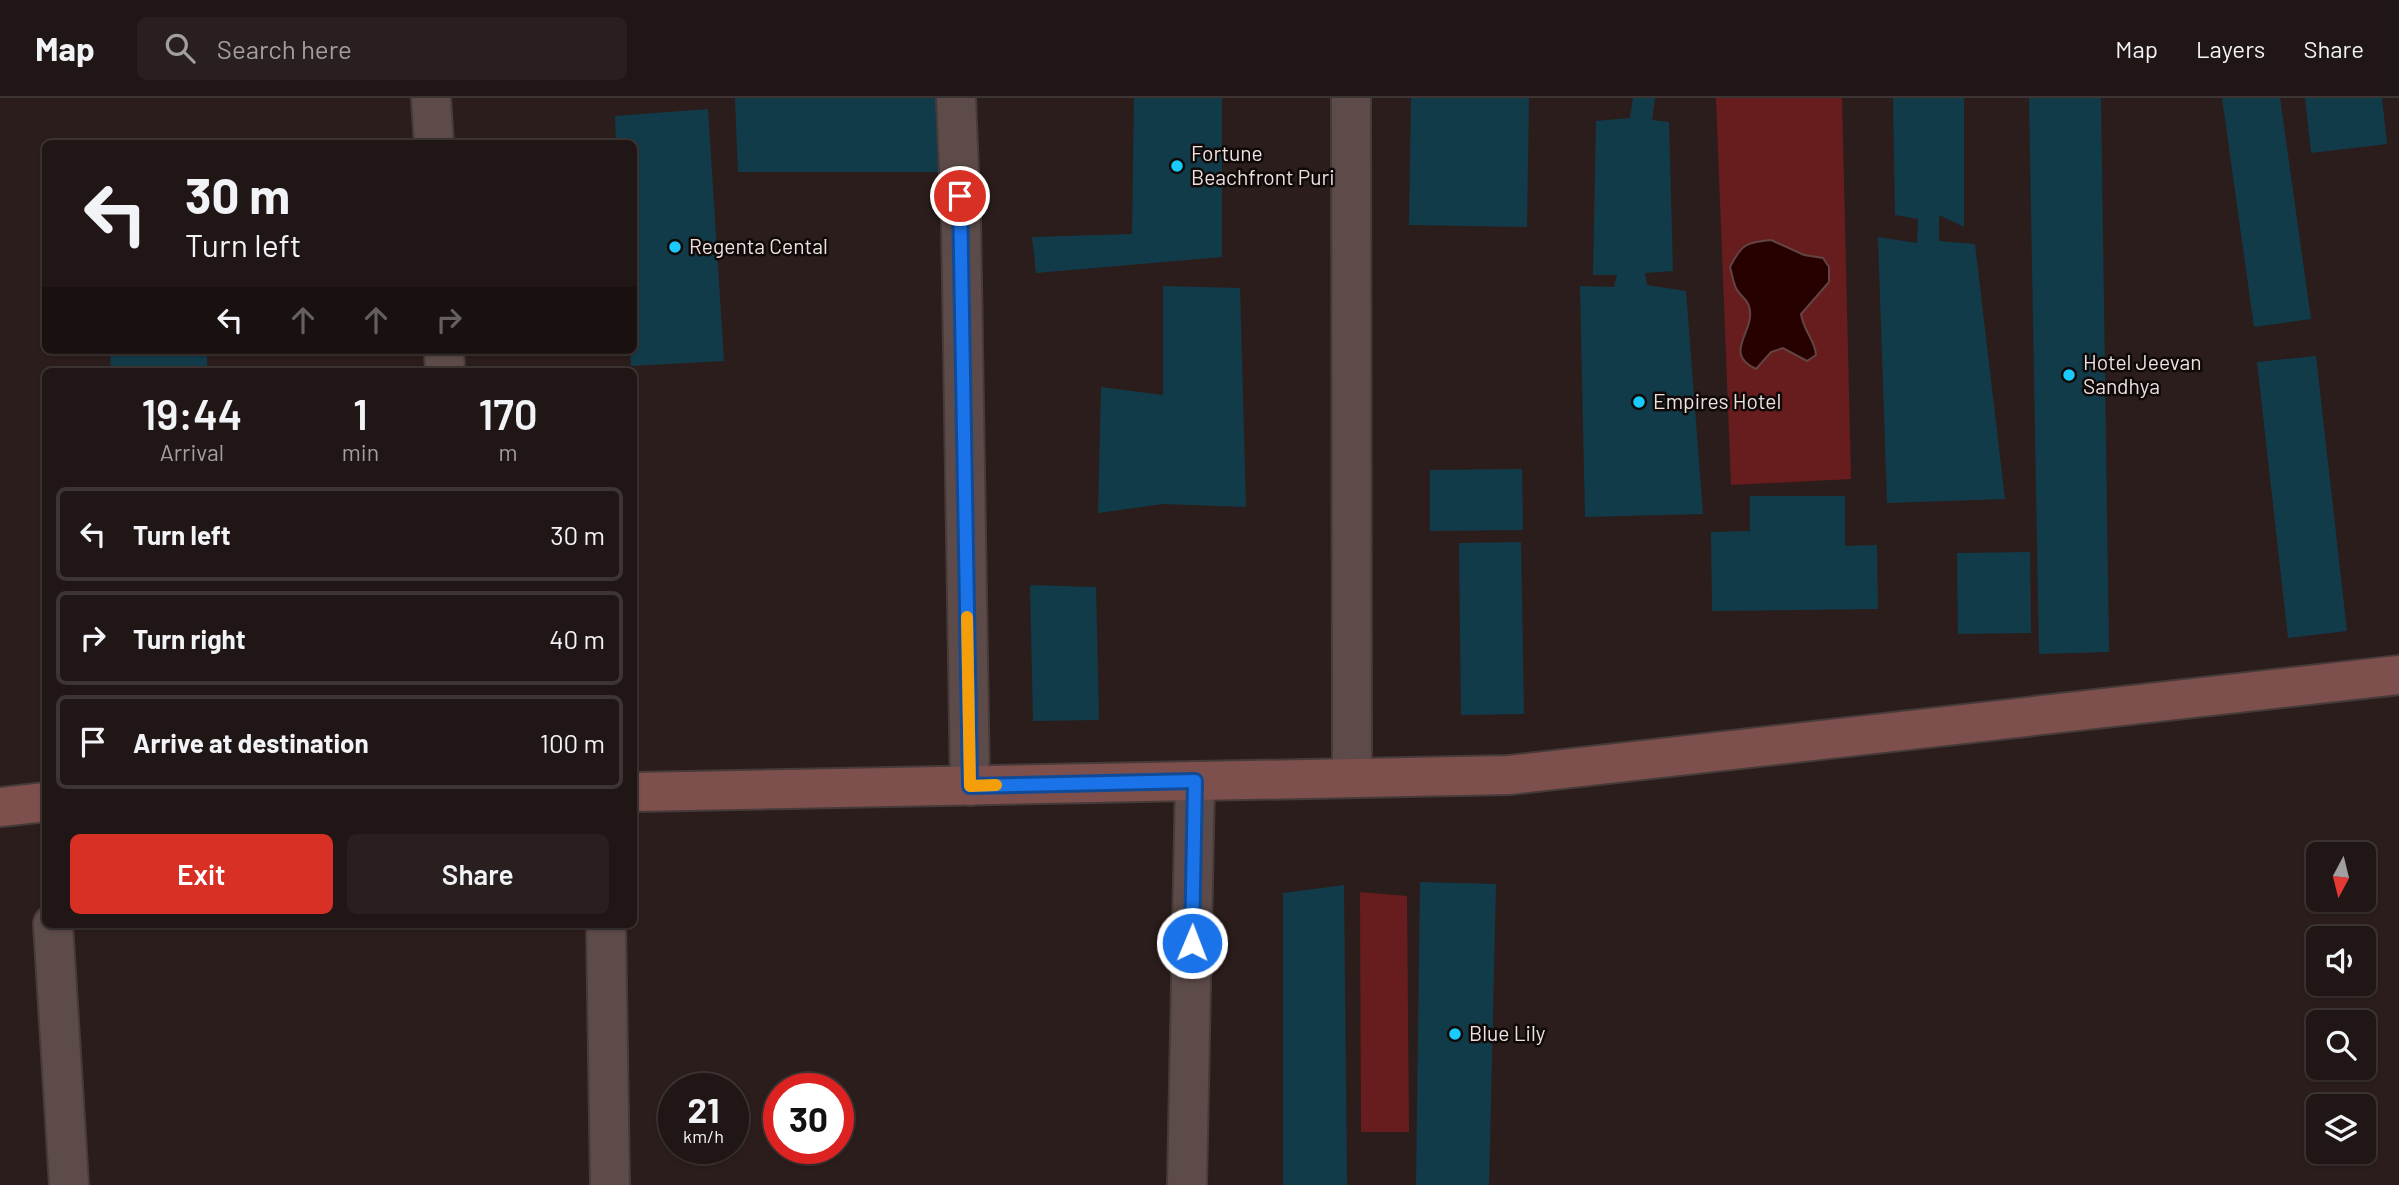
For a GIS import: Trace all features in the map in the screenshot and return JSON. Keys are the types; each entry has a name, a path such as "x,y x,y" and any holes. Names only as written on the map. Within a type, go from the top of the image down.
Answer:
{"main road":[{"path":"637,792 1508,775 2399,675"},
{"path":"0,807 42,802"}],"street":[{"path":"431,98 434,140"},
{"path":"956,98 961,220 970,786"},
{"path":"1351,98 1352,778"},
{"path":"1187,1185 1195,781"},
{"path":"53,928 69,1185"},
{"path":"606,928 610,1185"}],"shaded area":[{"path":"1716,98 1842,98 1851,479 1731,485"},
{"path":"1771,240 1804,255 1823,258 1829,267 1829,282 1801,314 1816,355 1807,361 1783,348 1771,352 1756,369 1741,356 1742,341 1749,324 1749,306 1736,288 1730,267 1745,246"},
{"path":"1360,892 1407,896 1409,1132 1361,1132"}],"building":[{"path":"735,98 941,98 939,172 738,172"},
{"name":"Fortune Beachfront Puri","path":"1134,98 1222,98 1222,257 1036,273 1032,237 1132,234"},
{"path":"1411,98 1529,98 1527,227 1409,225"},
{"name":"Empires Hotel","path":"1633,98 1655,98 1652,120 1669,122 1673,271 1645,273 1647,285 1686,291 1703,514 1585,517 1580,286 1614,287 1617,275 1593,275 1596,121 1630,118"},
{"path":"1893,98 1964,98 1964,227 1939,215 1939,241 1975,244 2005,499 1887,503 1878,237 1917,243 1918,219 1895,215"},
{"name":"Hotel Jeevan Sandhya","path":"2029,98 2101,98 2109,652 2039,654"},
{"path":"2222,98 2280,98 2311,319 2254,327"},
{"path":"2305,98 2382,98 2387,144 2311,153"},
{"name":"Regenta Cental","path":"708,109 724,361 631,366 630,354 637,354 637,140 616,140 615,116"},
{"path":"1163,286 1240,288 1246,507 1163,504 1098,513 1101,387 1163,395"},
{"path":"110,354 207,354 207,368 111,368"},
{"path":"2316,356 2347,631 2288,638 2257,362"},
{"path":"1522,469 1523,530 1430,531 1430,470"},
{"path":"1750,496 1845,496 1845,546 1877,545 1878,609 1712,611 1711,532 1750,531"},
{"path":"1521,542 1524,714 1461,715 1459,543"},
{"path":"2030,552 2031,633 1958,634 1957,553"},
{"path":"1030,585 1096,587 1099,720 1033,721"},
{"name":"Blue Lily","path":"1420,882 1496,884 1489,1185 1416,1185"},
{"path":"1344,885 1347,1185 1283,1185 1283,893"}],"slow traffic":[{"path":"967,617 970,786 996,785"}],"place":[{"name":"Fortune Beachfront Puri","path":"1177,166"},
{"name":"Regenta Cental","path":"675,247"},
{"name":"Hotel Jeevan Sandhya","path":"2069,375"},
{"name":"Empires Hotel","path":"1639,402"},
{"name":"Blue Lily","path":"1455,1034"}],"route":[{"path":"960,196 970,786 1195,781 1192,943"}]}
